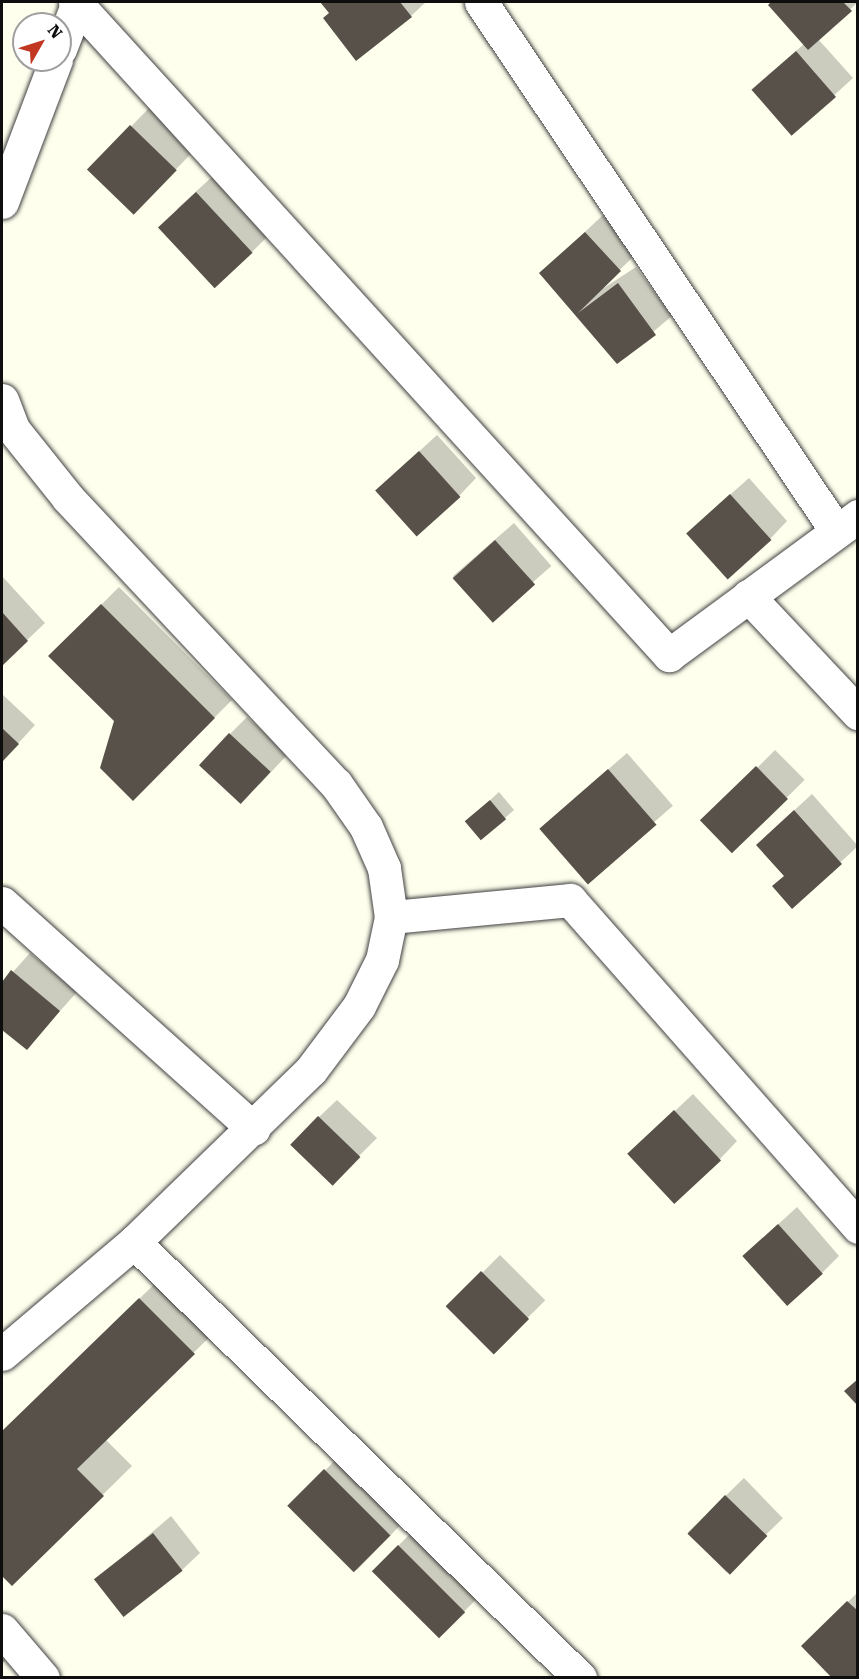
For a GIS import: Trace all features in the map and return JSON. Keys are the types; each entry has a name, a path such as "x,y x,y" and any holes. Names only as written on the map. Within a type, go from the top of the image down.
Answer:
{"street":[{"path":"77,2 669,656 847,524 481,2"},
{"path":"2,202 51,72"},
{"path":"2,400 13,429 68,498 336,784 366,828 384,868 391,917 382,960 359,1006 310,1071 254,1129 134,1242 2,1354"},
{"path":"748,596 858,713"},
{"path":"391,917 570,900 858,1227"},
{"path":"2,903 254,1129"},
{"path":"134,1242 580,1677"},
{"path":"2,1630 43,1677"}],"building":[{"path":"320,2 400,2 412,17 356,61 323,18 329,13"},
{"path":"771,2 843,2 852,11 808,50 768,5"},
{"path":"796,51 836,97 791,136 751,90"},
{"path":"130,125 177,170 134,215 87,170"},
{"path":"196,192 253,253 215,288 158,227"},
{"path":"585,232 621,271 578,313 618,283 656,335 617,364 539,273"},
{"path":"419,451 460,497 417,537 375,490"},
{"path":"730,494 771,540 728,580 686,533"},
{"path":"495,540 535,585 493,623 453,578"},
{"path":"101,604 215,718 133,801 100,768 114,721 48,656"},
{"path":"2,612 28,641 2,666"},
{"path":"2,728 19,744 2,762"},
{"path":"229,733 271,772 241,804 199,765"},
{"path":"756,766 788,799 732,853 700,820"},
{"path":"608,769 657,825 588,885 539,829"},
{"path":"490,800 506,819 481,840 465,821"},
{"path":"794,810 842,864 792,909 772,886 784,876 756,845"},
{"path":"11,970 60,1011 27,1050 2,1030 2,982"},
{"path":"674,1110 721,1160 674,1204 627,1154"},
{"path":"318,1116 360,1157 333,1186 290,1145"},
{"path":"778,1224 823,1274 787,1306 742,1256"},
{"path":"481,1271 529,1319 494,1354 446,1306"},
{"path":"139,1298 195,1354 77,1469 104,1496 12,1586 2,1576 2,1431"},
{"path":"858,1379 858,1406 844,1391"},
{"path":"324,1469 390,1535 354,1572 287,1506"},
{"path":"725,1495 767,1536 730,1575 687,1534"},
{"path":"153,1533 183,1571 123,1617 94,1579"},
{"path":"398,1545 465,1612 439,1638 372,1571"},
{"path":"847,1601 858,1611 858,1678 832,1678 801,1646"}]}
